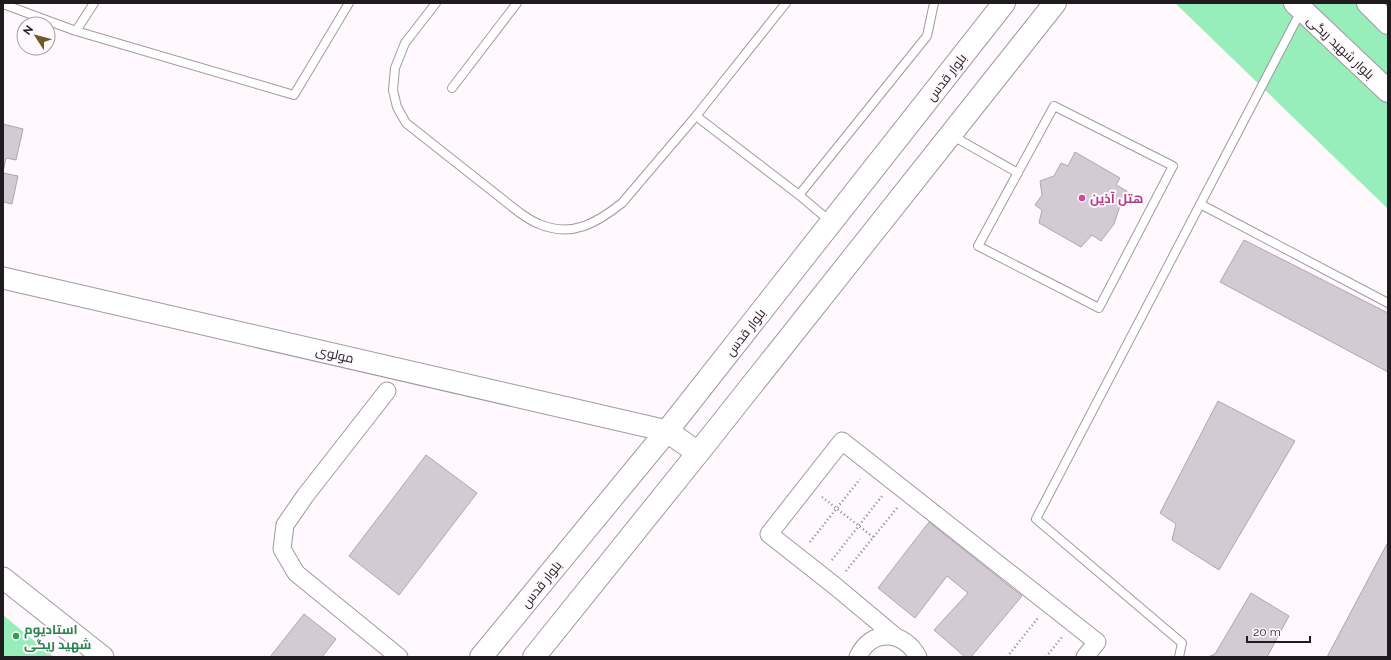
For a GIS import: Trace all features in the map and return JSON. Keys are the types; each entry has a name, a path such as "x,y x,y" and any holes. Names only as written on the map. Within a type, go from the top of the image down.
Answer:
{"main road":[{"name":"بلوار قدس","path":"481,657 667,430 832,223 1004,3"},
{"path":"534,657 1055,3"},
{"path":"1368,3 1388,23"},
{"name":"بلوار شهید ریگی","path":"1298,6 1388,91"},
{"path":"667,430 698,453"}],"street":[{"name":"مولوی","path":"3,278 667,430"},
{"path":"387,391 305,496 285,525 282,549 296,573 399,657"},
{"path":"896,637 769,534 842,441 1097,642 1085,657"},
{"path":"3,578 103,657"},
{"path":"858,657 861,650 868,643 877,638 886,636 896,637 906,641 919,654"}],"lane":[{"path":"76,31 94,3"},
{"path":"3,4 76,31 294,95 349,3"},
{"path":"436,3 405,43 395,68 393,90 397,107 406,123 520,213 538,224 554,229 576,230 593,223 610,213 622,203 696,116 786,3"},
{"path":"452,88 517,3"},
{"path":"799,195 927,36 934,3"},
{"path":"1179,657 1182,643 1036,518 1200,204 1298,6"},
{"path":"1054,106 1173,166 1099,308 978,246 1018,173 1054,106"},
{"path":"696,116 799,195 832,223"},
{"path":"950,135 1018,173"},
{"path":"1200,204 1388,303"}],"path":[{"path":"798,557 871,464"},
{"path":"820,574 894,482"},
{"path":"808,486 873,537"},
{"path":"835,586 908,493"},
{"path":"1007,657 1049,604"},
{"path":"1046,657 1073,623"}],"green space":[{"path":"1175,3 1388,3 1388,209"},
{"name":"استادیوم شهید ریگی","path":"3,615 54,657 3,657"}],"building":[{"path":"3,124 23,129 16,160 6,158 3,172"},
{"name":"هتل آذین","path":"1075,152 1120,178 1116,185 1127,191 1122,200 1114,224 1101,241 1092,235 1081,247 1039,223 1042,210 1035,205 1042,195 1040,181 1054,176 1061,163 1068,166"},
{"path":"3,173 18,176 12,204 3,202"},
{"path":"1244,240 1388,313 1388,372 1220,282"},
{"path":"1218,401 1295,441 1219,570 1172,540 1176,524 1160,513"},
{"path":"426,455 477,493 399,595 349,556"},
{"path":"929,522 1022,596 971,657 965,657 934,630 968,593 947,576 915,618 878,588"},
{"path":"1388,542 1388,657 1327,657"},
{"path":"1251,593 1289,616 1267,657 1208,657 1215,654"},
{"path":"304,614 336,639 322,657 270,657"}],"place":[{"name":"هتل آذین","path":"1082,198"},
{"name":"استادیوم شهید ریگی","path":"16,636"}]}
